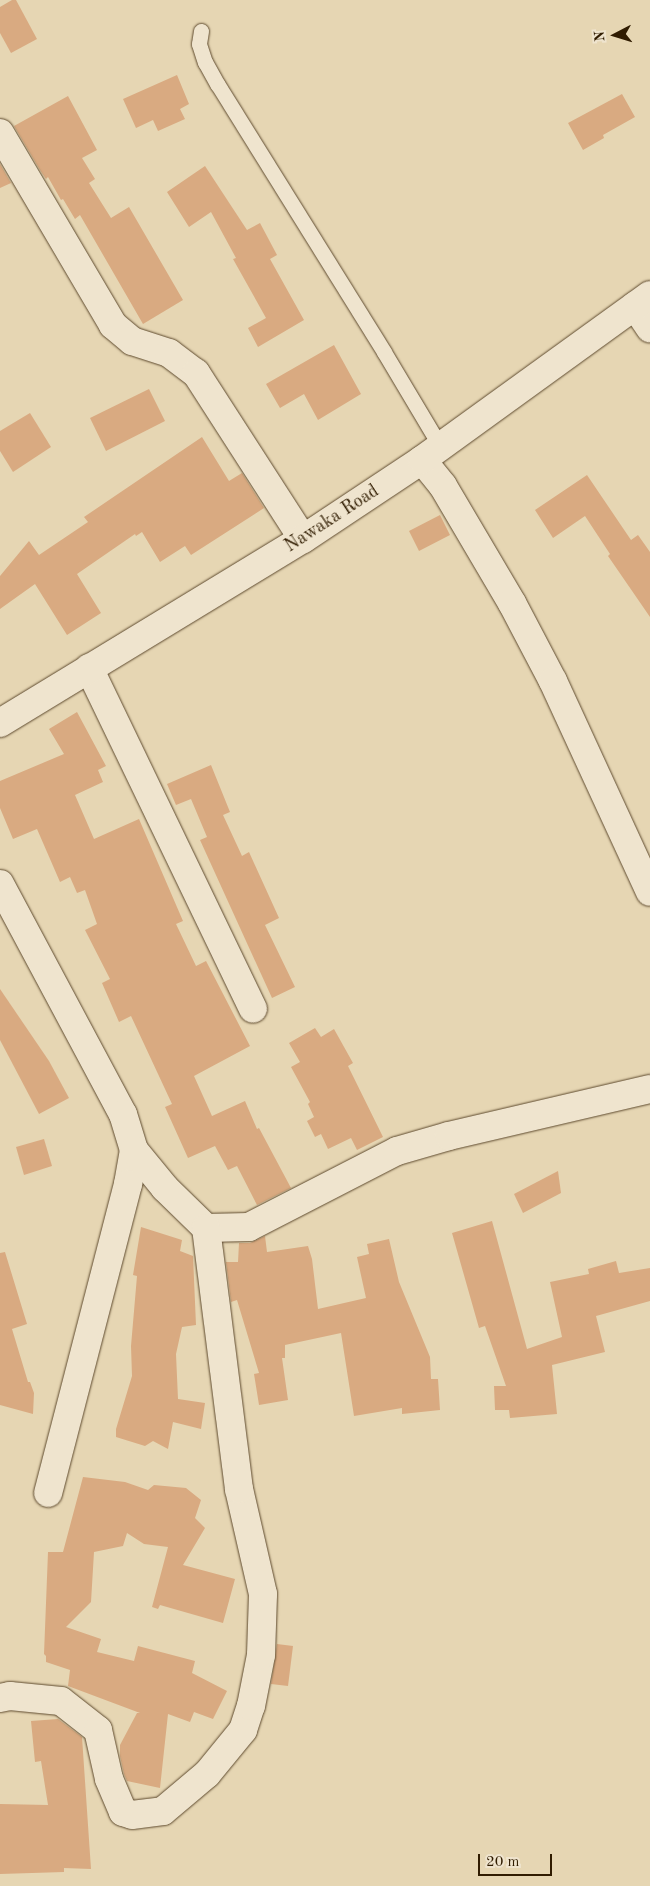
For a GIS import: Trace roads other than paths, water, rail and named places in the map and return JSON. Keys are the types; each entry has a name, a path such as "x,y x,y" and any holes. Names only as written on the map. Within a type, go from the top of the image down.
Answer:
{"street":[{"path":"0,133 113,325 132,341 169,353 196,373 303,539"},
{"name":"Nawaka Road","path":"1,720 303,539 431,453 642,300"},
{"path":"642,300 650,328"},
{"path":"431,453 442,486 512,603 553,681 650,892"},
{"path":"89,668 253,1009"},
{"path":"0,884 122,1114 134,1150 165,1188 206,1228 239,1489 264,1594 262,1655 251,1706 243,1730 207,1774 163,1811 132,1815 123,1812 109,1779 98,1730 61,1701 10,1696 0,1698"},
{"path":"206,1228 249,1227 397,1151 449,1136 650,1089"},
{"path":"48,1493 128,1184 134,1150"}],"lane":[{"path":"201,31 199,44 218,85 379,344 431,453"}]}
